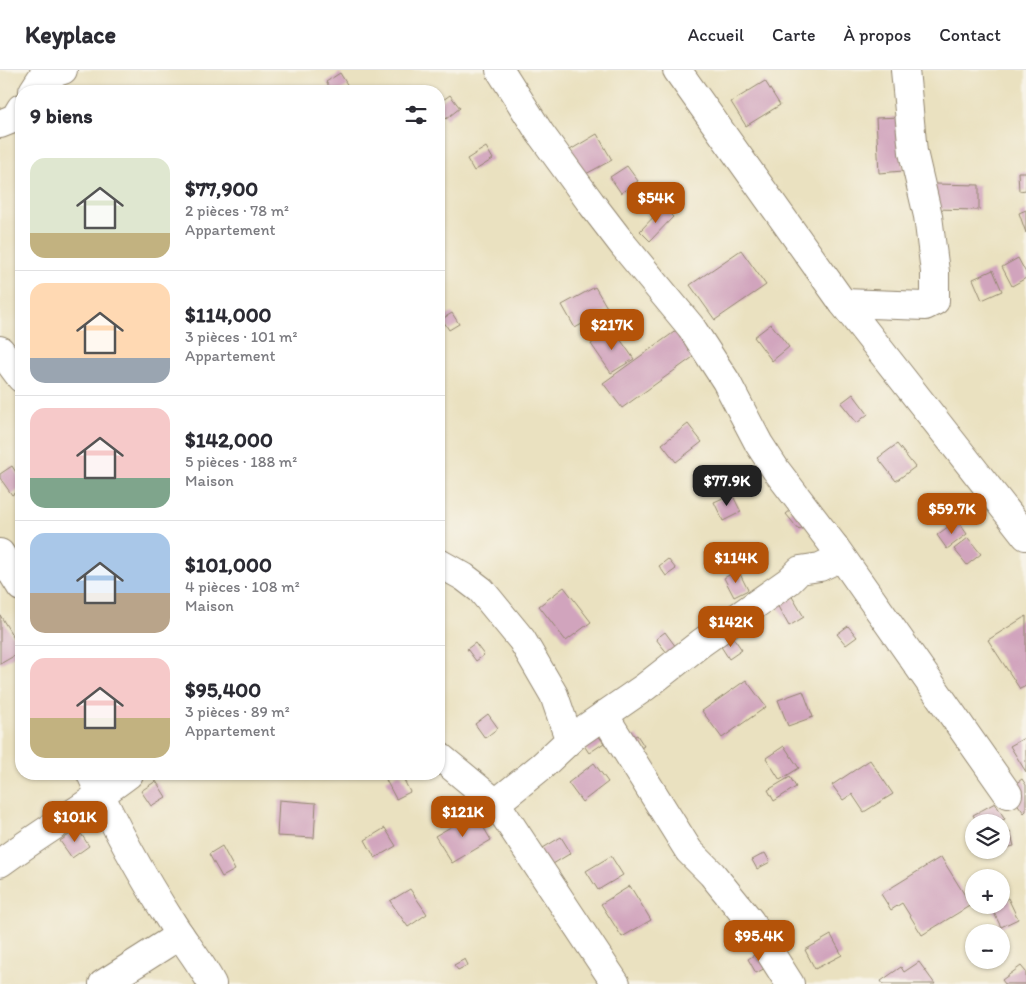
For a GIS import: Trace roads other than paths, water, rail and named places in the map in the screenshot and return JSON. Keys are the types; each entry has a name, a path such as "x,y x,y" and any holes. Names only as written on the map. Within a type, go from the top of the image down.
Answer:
{"street":[{"path":"500,70 540,133 591,203 624,246 691,326 726,381 771,463 834,546 1008,794"},
{"path":"677,70 843,303 1026,536"},
{"path":"843,303 924,306 935,301 935,272 928,216 913,152 905,70"},
{"path":"0,124 15,117"},
{"path":"0,350 15,370"},
{"path":"496,803 542,766 574,736 645,687 700,643 789,581 800,570 820,567 837,559 834,546"},
{"path":"0,553 15,577"},
{"path":"445,567 464,577 481,590 522,640 554,695 567,733 574,736"},
{"path":"604,715 690,851 712,874 750,921 790,984"},
{"path":"445,761 496,803 616,984"},
{"path":"0,863 56,823 96,785 111,780"},
{"path":"96,785 132,856 212,984"},
{"path":"103,984 180,935"}]}
